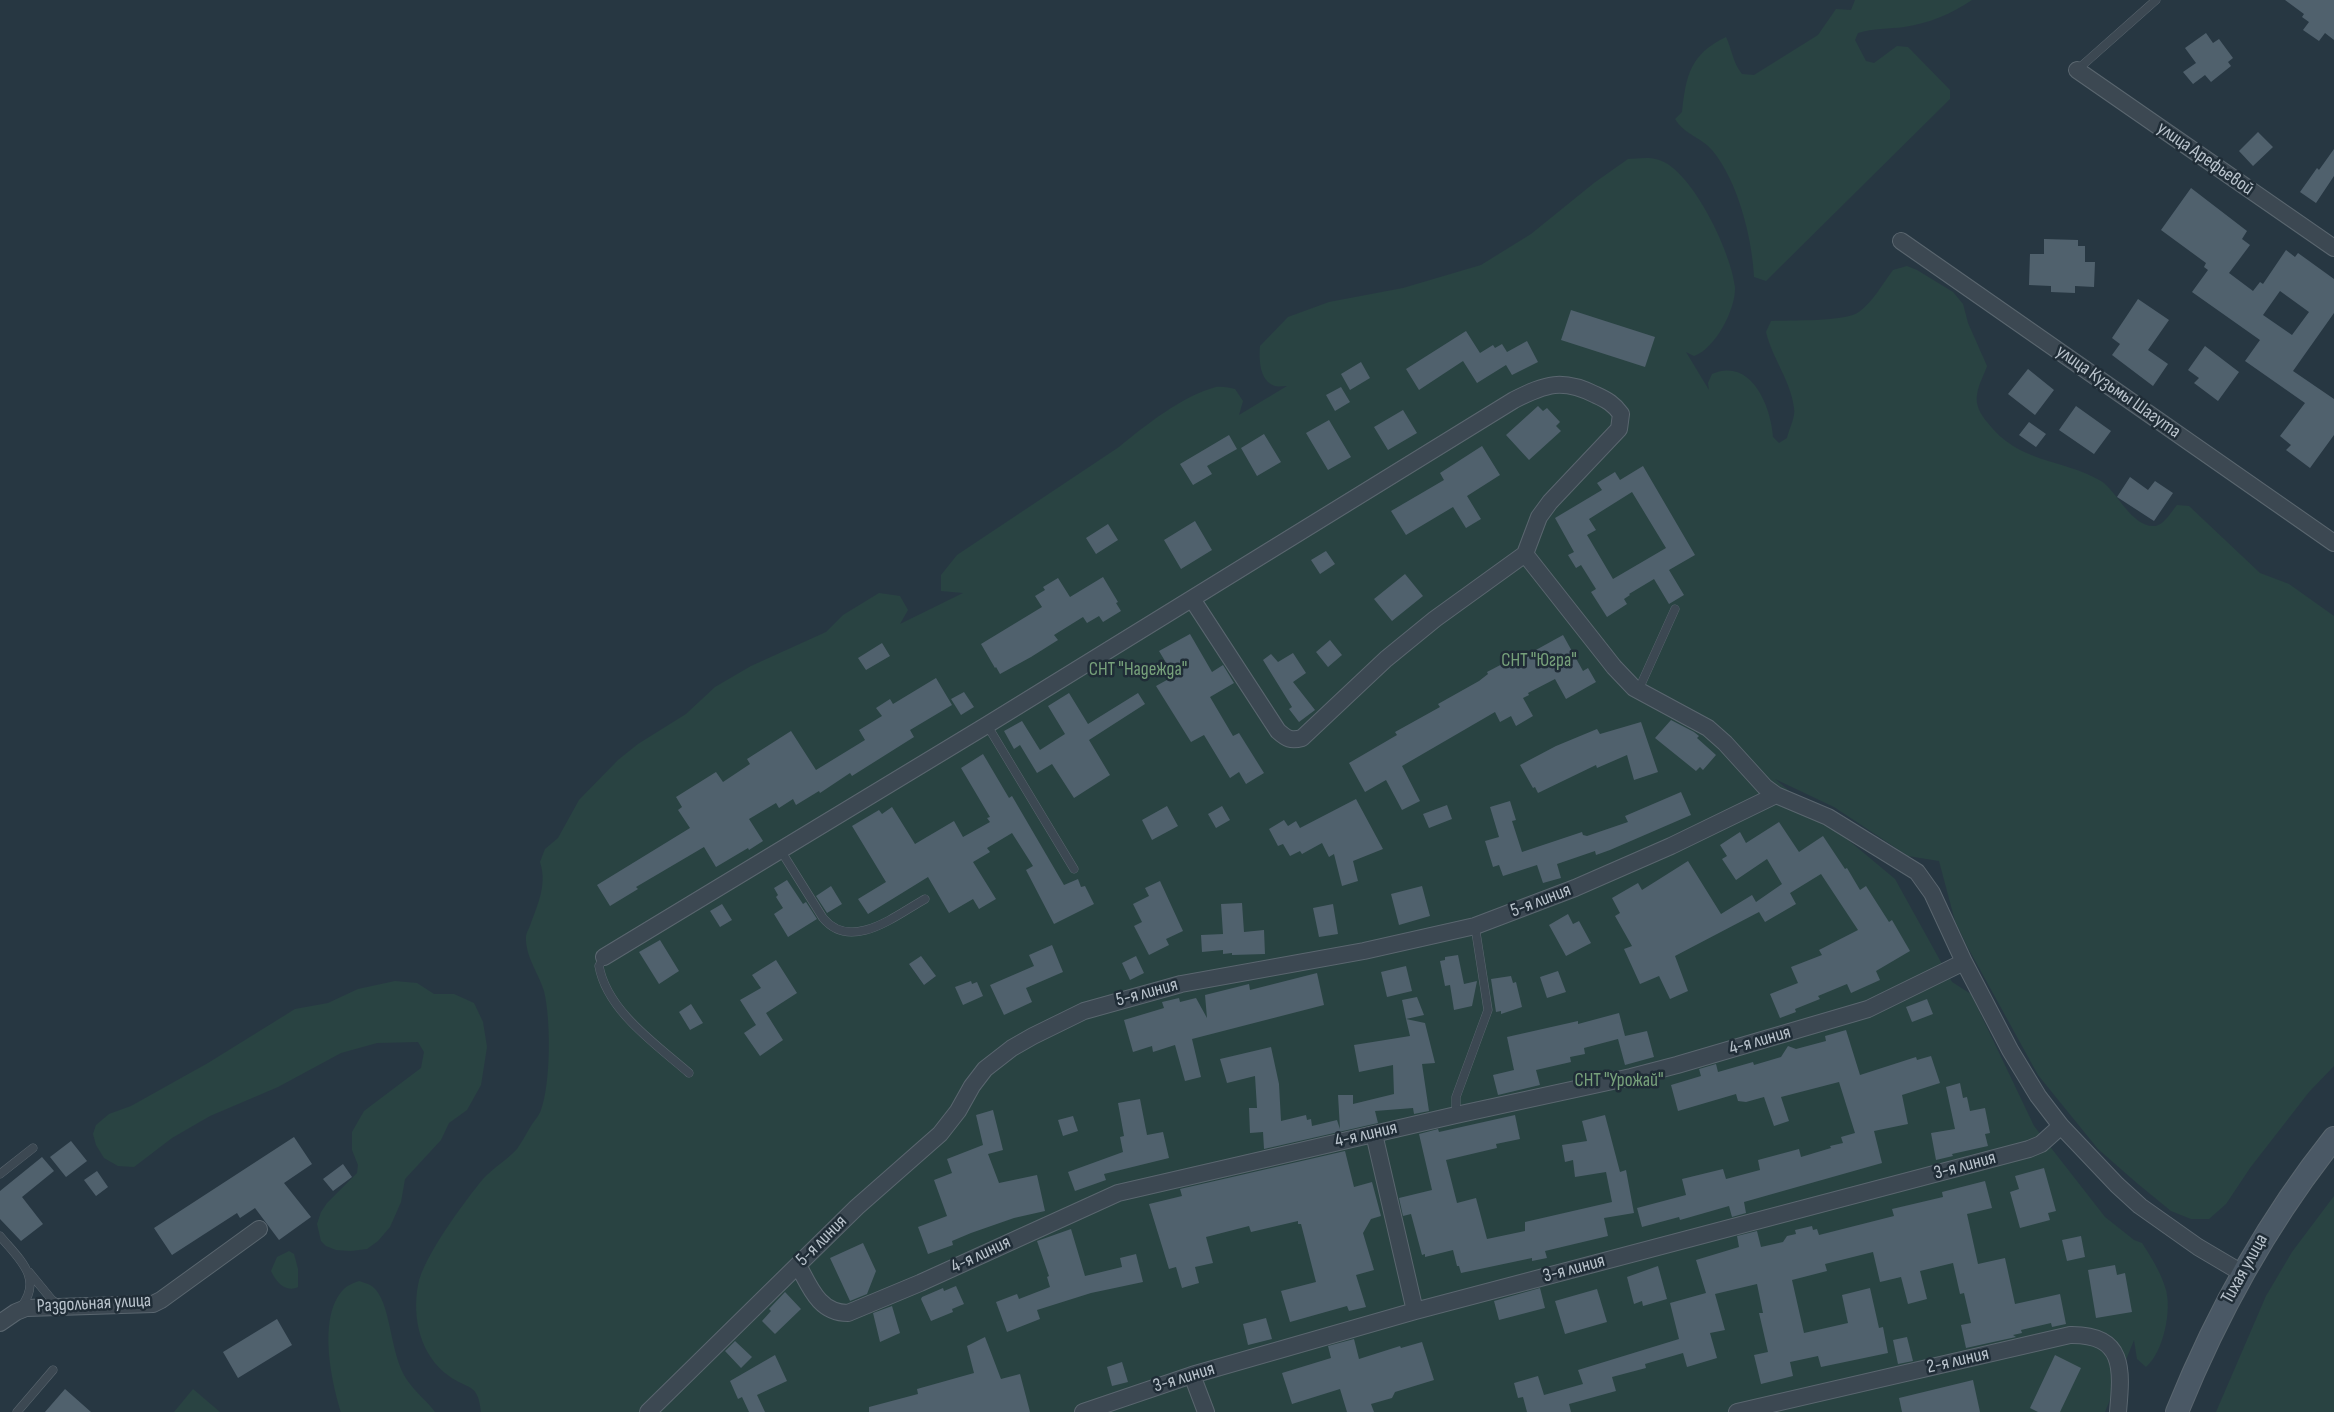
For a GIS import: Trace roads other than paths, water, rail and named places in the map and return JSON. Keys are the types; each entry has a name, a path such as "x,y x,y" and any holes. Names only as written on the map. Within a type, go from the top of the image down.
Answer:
{"main road":[{"name":"Тихая улица","path":"2177,1412 2212,1332 2242,1273 2279,1213 2334,1138"}],"street":[{"name":"улица Арефьевой","path":"2077,70 2334,248"},
{"name":"улица Кузьмы Шагута","path":"1901,240 2334,543"},
{"path":"604,956 781,851 1514,400 1551,384 1562,383 1574,386 1610,402 1620,414 1619,430 1550,502 1539,517 1525,554 1435,619 1386,659 1302,738 1293,740 1286,738 1278,731 1192,599"},
{"path":"1525,554 1614,667 1638,691 1682,712 1708,728 1776,795 1828,817 1916,872 1932,893 1964,962 2010,1050 2038,1096 2061,1126 2117,1185 2140,1206 2198,1247 2242,1273"},
{"name":"5-я линия","path":"648,1412 857,1207 940,1134 985,1070 1012,1048 1063,1021 1110,1003 1181,984 1364,951 1475,926 1575,888 1671,846 1776,795"},
{"name":"4-я линия","path":"798,1265 820,1303 840,1313 848,1313 920,1283 1118,1193 1456,1115 1631,1077 1868,1009 1964,962"},
{"name":"3-я линия","path":"1083,1412 1192,1375 1416,1311 2029,1149 2041,1144 2061,1126"},
{"path":"1374,1134 1416,1311"},
{"name":"Раздольная улица","path":"0,1323 16,1312 37,1307 153,1304 260,1229"},
{"name":"2-я линия","path":"1737,1412 2060,1337 2081,1335 2108,1344 2118,1358 2121,1377 2118,1412"},
{"path":"1192,1375 1206,1412"}],"lane":[{"path":"2077,70 2156,0"},
{"path":"1638,691 1675,609"},
{"path":"987,725 1074,868"},
{"path":"781,851 823,918 829,926 839,931 859,933 924,900"},
{"path":"1456,1115 1455,1105 1458,1089 1488,1010 1475,926"},
{"path":"604,956 599,966 603,980 625,1016 689,1073"},
{"path":"0,1174 34,1148"},
{"path":"0,1236 52,1300 65,1307"},
{"path":"16,1312 26,1299 30,1286 29,1272"},
{"path":"17,1412 53,1370"}],"park label":[{"name":"СНТ \"Югра\"","path":"1539,661"},
{"name":"СНТ \"Надежда\"","path":"1138,670"},
{"name":"СНТ \"Урожай\"","path":"1619,1081"}]}
